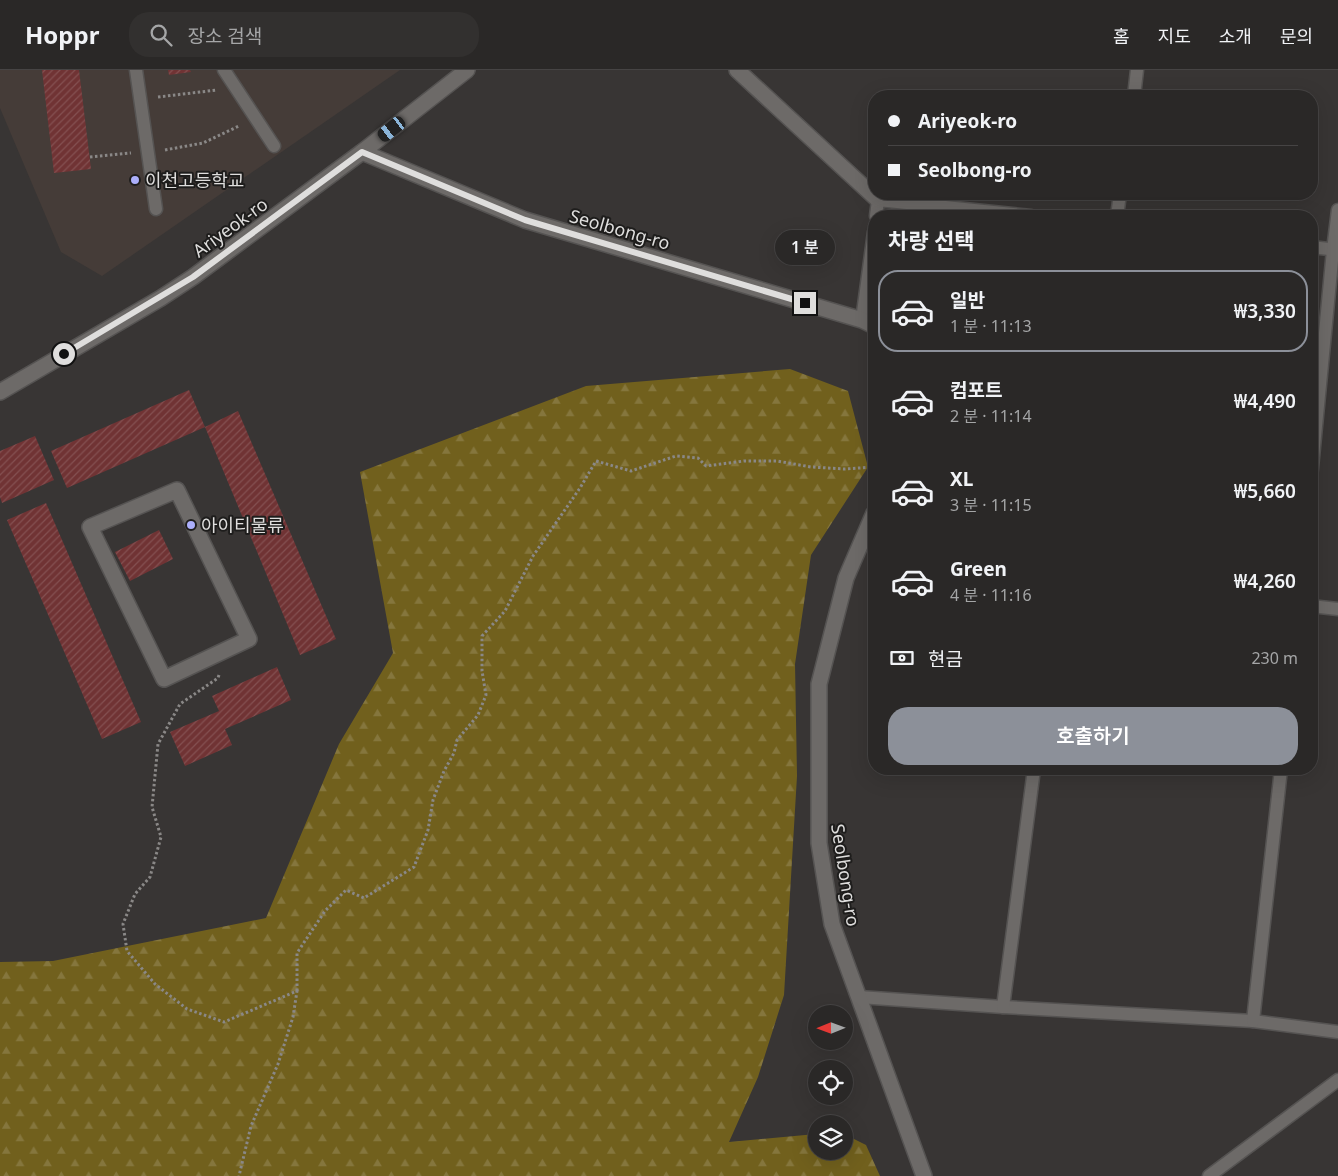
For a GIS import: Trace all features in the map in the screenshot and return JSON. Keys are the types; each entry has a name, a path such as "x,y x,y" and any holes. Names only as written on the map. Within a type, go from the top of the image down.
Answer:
{"street":[{"name":"Ariyeok-ro","path":"0,392 161,298 193,277 362,152 467,70"},
{"path":"737,70 868,191"},
{"name":"Seolbong-ro","path":"362,152 525,220 868,323"},
{"path":"177,490 248,639 226,649 164,679 90,527 177,490"},
{"name":"Seolbong-ro","path":"868,527 846,578 819,684 819,843 832,924 924,1176"}],"lane":[{"path":"136,70 156,209"},
{"path":"224,70 274,146"},
{"path":"1135,90 1137,70"},
{"path":"877,210 878,200 974,210"},
{"path":"1318,412 1338,210"},
{"path":"1318,248 1335,250"},
{"path":"1318,607 1338,609"},
{"path":"1003,1007 1033,775"},
{"path":"1253,1021 1280,775"},
{"path":"859,997 1253,1021 1338,1032"},
{"path":"1209,1176 1338,1080"}],"path":[{"path":"140,100 236,88"},
{"path":"90,157 190,146 256,118"},
{"path":"239,1176 251,1126 278,1064 293,1017 297,991 297,953 325,912 346,890 364,898 414,866 428,830 433,800 444,771 454,753 457,740 478,715 486,695 482,670 482,636 505,611 533,556 580,488 596,461 631,471 676,456 698,458 706,466 744,461 777,461 819,468 845,469 868,467"},
{"path":"226,649 218,678 180,704 158,744 152,807 161,837 150,877 135,894 123,924 127,951 155,984 187,1009 224,1022 297,991"}],"shaded area":[{"name":"이천고등학교","path":"0,70 400,70 102,276 61,252 0,108"}],"green space":[{"path":"790,369 848,391 868,467 811,555 795,664 797,776 784,995 758,1077 729,1142 808,1135 808,1160 853,1160 853,1138 866,1145 880,1176 0,1176 0,962 53,961 266,918 339,744 393,653 360,472 586,386"}],"building":[{"path":"42,70 79,70 91,169 54,173"},
{"path":"168,70 190,70 191,72 169,75"},
{"path":"189,390 205,427 67,488 51,451"},
{"path":"238,411 336,639 300,655 205,427"},
{"path":"35,436 54,480 2,503 0,497 0,451"},
{"path":"46,503 141,722 102,739 7,520"},
{"path":"159,530 173,559 130,581 115,552"},
{"path":"277,667 291,700 225,729 232,745 185,766 170,732 219,711 212,696"}],"place":[{"name":"이천고등학교","path":"135,180"},
{"name":"아이티물류","path":"191,525"}],"route":[{"path":"64,354 161,298 193,277 362,152 525,220 805,303"}]}
